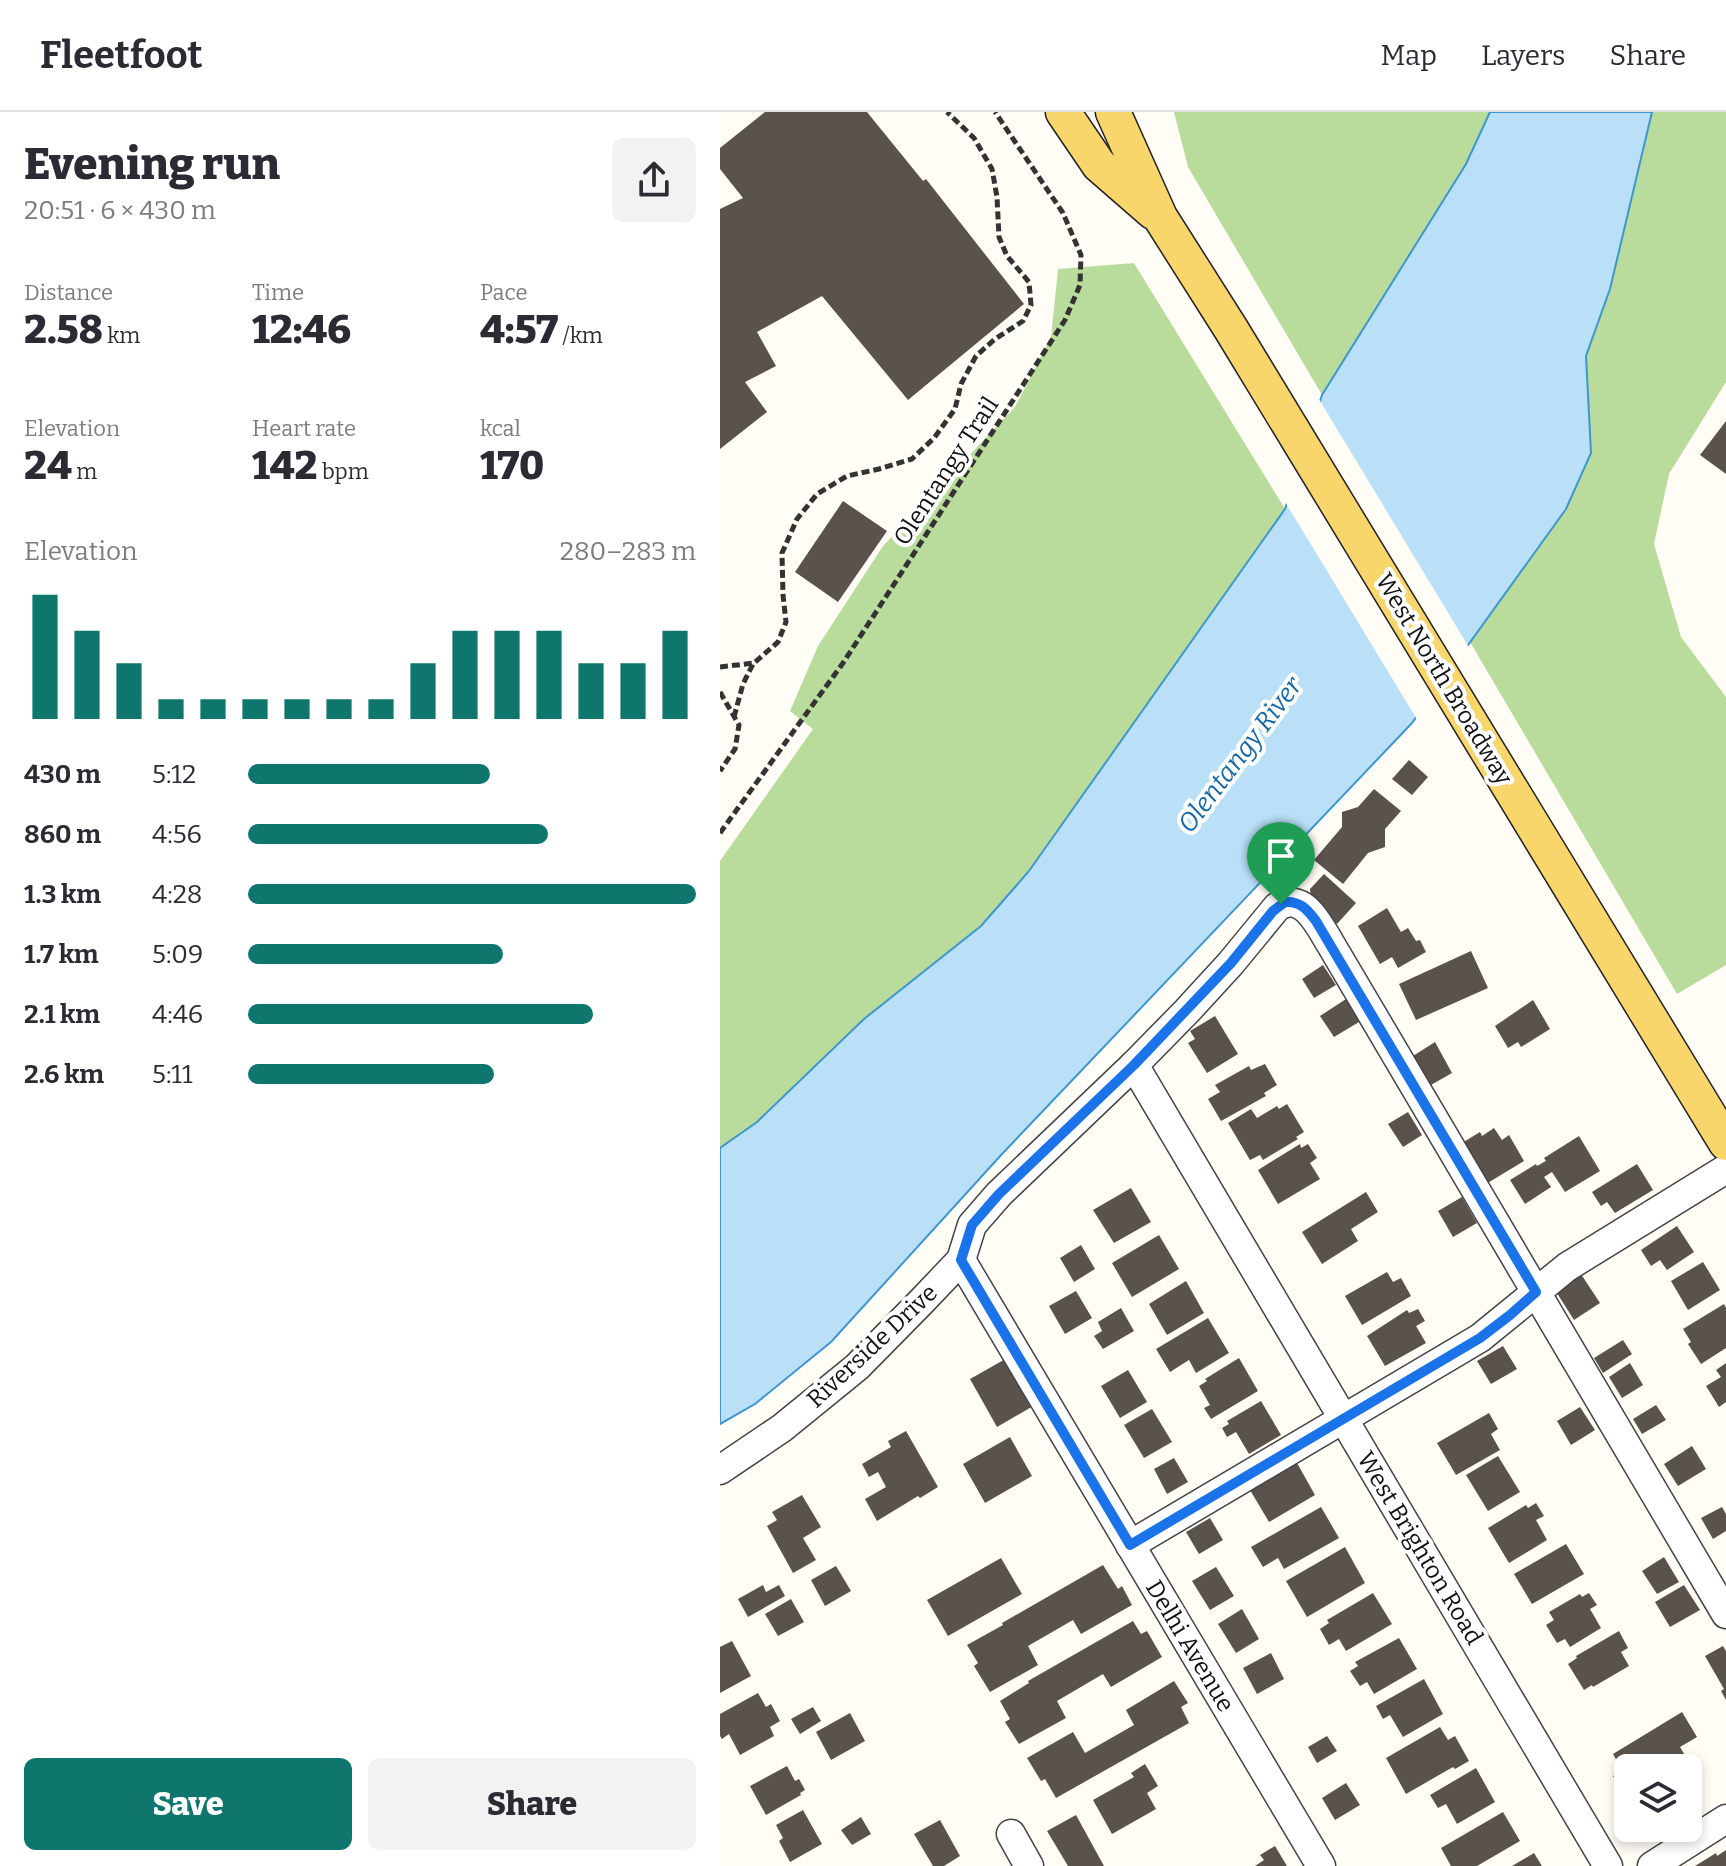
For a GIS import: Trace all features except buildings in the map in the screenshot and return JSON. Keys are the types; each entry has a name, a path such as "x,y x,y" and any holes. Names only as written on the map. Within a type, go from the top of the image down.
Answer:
{"main road":[{"name":"West North Broadway","path":"1063,112 1099,165 1160,217"},
{"name":"West North Broadway","path":"1113,112 1160,217 1726,1143"}],"street":[{"name":"Riverside Drive","path":"720,1470 782,1428 857,1367 961,1260 972,1225 999,1194 1134,1065 1231,963 1277,907 1285,902 1302,906 1316,921 1536,1292"},
{"name":"West Brighton Road","path":"1134,1065 1608,1866"},
{"path":"1130,1545 1480,1338 1567,1267 1726,1169"},
{"name":"Delhi Avenue","path":"961,1260 1321,1866"},
{"path":"1536,1292 1726,1614"},
{"path":"1652,1866 1726,1819"},
{"path":"1011,1834 1029,1866"}],"path":[{"path":"734,717 743,684 754,663 778,642 786,622 782,553 797,519 817,494 847,476 912,459 934,438 955,409 961,384 976,356 1023,321 1031,305 1029,282 1007,256 999,237 992,169 974,138 947,112"},
{"name":"Olentangy Trail","path":"720,833 843,663 1065,320 1080,285 1081,255 1063,213 995,112"},
{"path":"720,667 754,663"},
{"path":"720,692 739,725 735,749 720,771"}],"green space":[{"path":"1174,112 1490,112 1466,164 1322,395 1188,167"},
{"path":"1652,112 1726,112 1726,382 1669,474 1654,544 1681,637 1726,697 1726,965 1677,994 1470,642 1566,509 1591,453 1585,356 1610,289"},
{"path":"1134,263 1285,509 1029,871 981,926 864,1019 757,1122 720,1148 720,861 813,729 790,711 818,646 883,546 1015,407 1051,337 1058,269"}],"water":[{"name":"Olentangy River","path":"1490,112 1652,112 1610,289 1586,356 1591,453 1566,509 1412,723 1002,1154 831,1342 755,1404 720,1424 720,1148 757,1122 864,1019 981,926 1029,871 1285,509 1322,395 1466,164"}],"pier":[{"path":"1317,396 1470,649 1418,721 1284,500"}],"route":[{"path":"1296,902 1309,911 1316,921 1536,1292 1480,1338 1130,1545 961,1260 972,1225 999,1194 1187,1011 1281,904 1296,902"}]}
